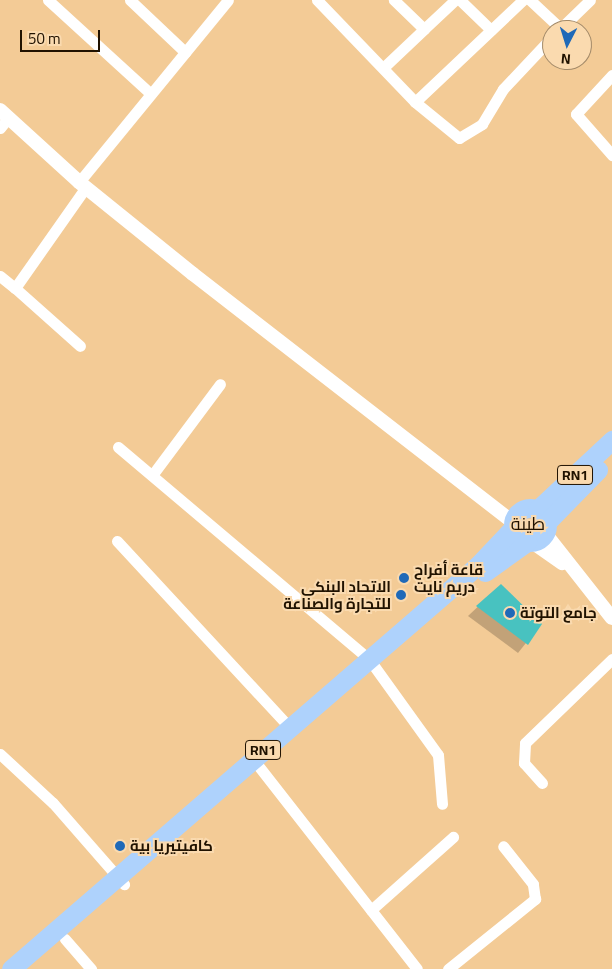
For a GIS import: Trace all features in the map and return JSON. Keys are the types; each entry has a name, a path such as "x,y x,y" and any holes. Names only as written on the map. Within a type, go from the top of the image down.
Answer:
{"highway":[{"name":"RN1","path":"538,530 612,440"},
{"name":"RN1","path":"256,763 289,728 538,530 612,456"},
{"name":"RN1","path":"11,969 121,880 372,663 478,565 513,525 522,510 538,530"},
{"path":"513,525 538,530"},
{"name":"RN1","path":"27,969 66,939 121,880"}],"street":[{"path":"48,0 151,94"},
{"path":"130,0 185,52"},
{"path":"15,288 83,184 151,94 228,0"},
{"path":"317,0 384,67 415,102 453,136 463,138 482,124 503,90 542,48"},
{"path":"394,0 424,29"},
{"path":"384,67 455,0"},
{"path":"460,0 491,30"},
{"path":"415,102 522,0"},
{"path":"530,0 551,20"},
{"path":"569,20 590,0"},
{"path":"612,75 576,114 612,155"},
{"path":"3,118 400,439 513,525"},
{"path":"0,276 80,346"},
{"path":"153,474 220,384"},
{"path":"118,447 153,474 372,663 438,755 442,804"},
{"path":"538,530 612,618"},
{"path":"117,541 289,728"},
{"path":"542,783 524,763 525,743 612,659"},
{"path":"0,754 53,803 121,880"},
{"path":"256,763 417,969"},
{"path":"370,910 453,837"},
{"path":"448,969 537,894 503,846"},
{"path":"66,939 91,969"}],"building":[{"path":"501,584 542,624 528,645 476,606"}],"place":[{"name":"قاعة أفراح دريم نايت","path":"404,578"},
{"name":"الاتحاد البنكي للتجارة والصناعة","path":"401,595"},
{"name":"جامع التوتة","path":"510,613"},
{"name":"كافيتيريا بية","path":"120,846"}],"district":[{"name":"طينة","path":"528,524"}]}
